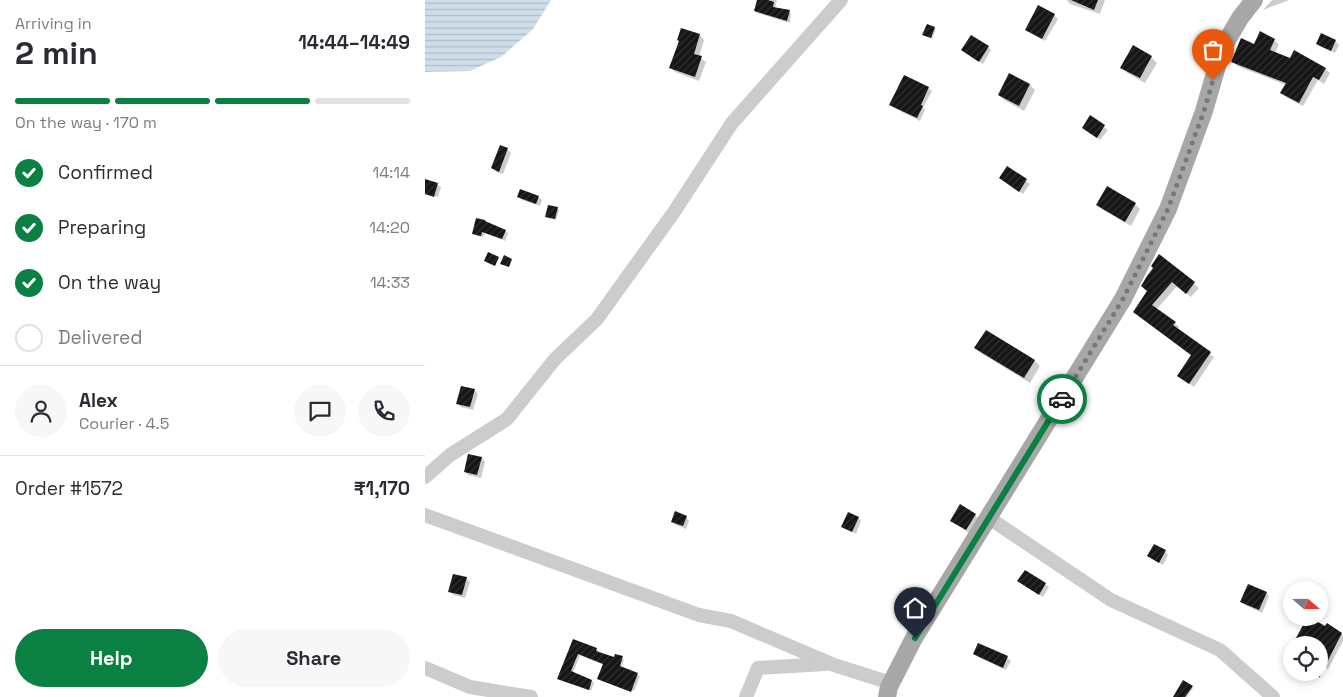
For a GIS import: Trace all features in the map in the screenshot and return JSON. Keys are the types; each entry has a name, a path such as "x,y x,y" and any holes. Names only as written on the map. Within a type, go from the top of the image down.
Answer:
{"main road":[{"path":"889,689 915,638 1127,291 1168,209 1204,111 1222,49 1239,18 1254,0"}],"street":[{"path":"425,477 451,455 507,419 555,359 597,320 674,212 732,123 841,0"},
{"path":"425,515 699,614 731,621 889,689"},
{"path":"989,518 1111,600 1220,650 1273,697"},
{"path":"746,697 758,668 824,664 863,676 889,689"},
{"path":"425,668 470,687 531,697"}],"water":[{"path":"425,0 551,0 533,29 501,57 470,71 425,72"}],"building":[{"path":"757,0 768,0 774,2 773,7 790,10 787,21 754,11"},
{"path":"1071,0 1098,0 1094,10"},
{"path":"1038,5 1055,14 1042,39 1025,30"},
{"path":"927,24 935,27 931,38 922,35"},
{"path":"681,28 700,34 694,54 702,56 695,77 669,68 679,41 677,40"},
{"path":"1260,31 1275,39 1270,50 1290,58 1294,50 1326,68 1319,80 1313,77 1299,103 1280,93 1286,83 1231,62 1241,38 1254,44"},
{"path":"1321,33 1336,40 1331,51 1316,44"},
{"path":"971,35 989,46 979,62 961,50"},
{"path":"1133,45 1152,56 1140,78 1120,68"},
{"path":"1009,73 1030,84 1019,106 998,95"},
{"path":"904,75 929,87 917,118 889,105"},
{"path":"1090,115 1105,125 1097,138 1082,128"},
{"path":"500,145 508,148 499,172 491,168"},
{"path":"1007,166 1027,179 1019,192 999,178"},
{"path":"425,179 438,183 434,197 425,194"},
{"path":"1107,186 1136,203 1125,222 1096,205"},
{"path":"520,189 539,196 536,204 517,197"},
{"path":"548,205 558,207 555,219 545,217"},
{"path":"476,218 506,230 502,239 482,232 481,236 472,234"},
{"path":"488,252 499,257 495,266 484,261"},
{"path":"1159,254 1195,282 1186,294 1172,282 1152,305 1176,322 1173,325 1211,352 1189,384 1177,376 1191,355 1133,312 1147,291 1141,286 1153,268 1151,266"},
{"path":"504,255 512,259 509,267 500,264"},
{"path":"986,330 1035,360 1024,378 974,348"},
{"path":"461,386 475,389 470,407 456,404"},
{"path":"468,454 482,457 477,475 464,472"},
{"path":"960,504 976,514 966,530 950,521"},
{"path":"675,511 687,516 683,526 671,522"},
{"path":"848,512 859,517 852,532 841,527"},
{"path":"1154,544 1166,550 1159,563 1147,556"},
{"path":"1025,570 1046,583 1039,595 1017,581"},
{"path":"453,574 467,577 462,595 448,592"},
{"path":"1248,584 1267,592 1259,610 1240,602"},
{"path":"1328,624 1342,633 1328,660 1328,636 1297,636 1303,626 1328,626"},
{"path":"573,639 597,648 596,651 614,657 615,654 623,656 620,666 638,673 631,692 597,679 603,664 578,654 571,671 592,680 589,690 557,679"},
{"path":"978,643 1008,656 1003,668 973,654"},
{"path":"1183,680 1193,686 1185,697 1173,697"}],"way so far":[{"path":"1062,399 1123,299 1168,209 1204,111 1213,80"}],"route":[{"path":"915,638 1062,399"}]}
